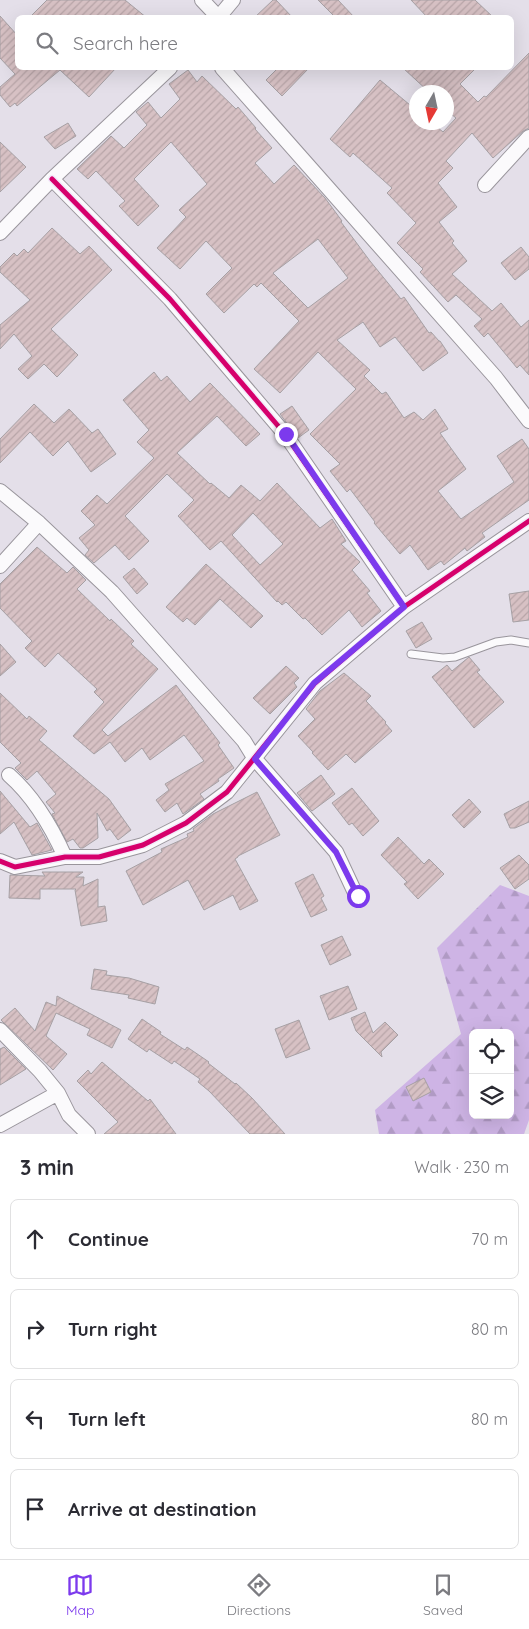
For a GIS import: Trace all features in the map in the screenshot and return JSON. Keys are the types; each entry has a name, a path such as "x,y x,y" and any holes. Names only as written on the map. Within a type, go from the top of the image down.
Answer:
{"street":[{"path":"202,0 216,15"},
{"path":"220,15 234,0"},
{"path":"0,233 52,179 168,70"},
{"path":"224,70 496,378 529,421"},
{"path":"485,185 529,137"},
{"path":"52,179 170,299 286,434 404,607"},
{"path":"518,406 529,396"},
{"path":"0,491 39,523 112,592 244,741 255,759 336,852 358,896"},
{"path":"0,861 15,867 65,857 99,857 143,845 186,823 227,792 314,683 404,607 529,521"},
{"path":"0,566 39,523"},
{"path":"9,774 21,786 57,838 65,857"},
{"path":"0,1030 40,1070 58,1094 69,1115 88,1134"},
{"path":"0,1125 58,1094"}],"lane":[{"path":"411,654 443,658 455,657 496,642 511,640 529,643"}],"green space":[{"path":"500,885 529,896 529,1120 524,1134 379,1134 375,1110 461,1034 437,948"}],"building":[{"path":"47,0 125,0 143,15 32,15"},
{"path":"273,0 276,0 290,15 257,15"},
{"path":"318,0 338,0 352,15 333,15"},
{"path":"411,0 475,0 491,15 425,15"},
{"path":"0,16 15,33 15,70 60,70 17,106 15,103 10,107 0,95 0,87 15,74 0,58"},
{"path":"529,53 529,128 523,131 493,158 472,133 446,161 453,168 438,183 457,207 439,222 454,241 452,243 467,261 452,274 492,311 501,303 521,327 529,320 529,375 520,365 517,368 488,333 484,337 474,326 482,319 456,295 448,302 420,272 423,269 397,243 416,223 387,193 392,188 353,153 350,157 330,139 380,80 409,104 409,130 441,130 443,132 445,130 454,130 454,120 456,118 454,116 454,85 421,85 405,70 474,70 460,84 478,102 484,96 486,97"},
{"path":"60,70 114,70 89,97"},
{"path":"188,70 197,82 202,76 236,109 238,107 272,148 255,163 274,184 294,165 325,198 370,261 401,299 404,297 429,333 431,332 440,341 448,353 423,371 395,337 380,347 363,322 337,340 370,370 364,376 382,394 386,392 404,418 414,412 423,420 435,409 448,429 440,433 466,469 438,491 461,519 514,482 497,456 522,439 529,449 529,500 482,533 485,537 467,551 465,548 444,565 441,561 428,570 410,545 400,554 374,523 350,489 347,492 330,471 340,464 310,434 356,389 318,352 280,393 254,369 299,321 261,283 257,287 254,284 224,313 206,294 232,268 206,241 180,269 157,248 186,217 179,210 207,184 171,142 134,179 159,206 138,226 119,206 125,201 96,171 88,179 77,169 111,136 124,148 147,125 136,112 148,102 161,118 180,99 169,84","holes":["318,239 348,278 308,308 273,273"]},
{"path":"276,70 307,70 282,96 266,80"},
{"path":"68,123 76,136 55,149 44,137"},
{"path":"0,142 26,167 0,192"},
{"path":"52,228 80,254 89,246 112,270 51,329 78,355 57,377 44,364 28,379 18,369 32,356 14,334 0,349 0,325 30,300 0,272 0,267 14,253 17,256 24,249 28,253"},
{"path":"521,247 529,257 529,269 515,280 501,263"},
{"path":"154,372 161,381 167,376 190,402 210,383 260,434 246,446 217,416 177,453 210,484 229,498 241,485 260,501 277,483 320,528 332,519 346,541 341,544 360,562 352,570 370,591 367,593 381,611 362,627 349,610 322,635 286,602 282,605 277,602 221,541 210,550 178,516 194,500 167,474 125,516 149,541 129,560 115,545 94,563 85,555 89,550 79,538 95,525 81,511 97,495 107,504 154,458 137,442 149,430 123,400","holes":["253,513 283,544 260,565 232,535"]},
{"path":"34,404 54,423 69,409 92,433 98,429 116,454 91,472 68,441 53,456 30,432 0,463 0,439"},
{"path":"292,406 309,430 298,438 280,414"},
{"path":"37,547 67,573 73,567 86,580 77,589 134,641 131,644 158,669 102,730 108,736 176,685 220,743 218,745 234,768 200,794 204,799 183,814 177,803 165,812 156,800 169,790 165,784 204,761 184,735 150,760 142,748 125,762 110,742 94,754 73,736 104,702 94,692 97,689 58,653 45,667 25,648 32,641 0,608 0,584"},
{"path":"206,564 263,616 251,628 220,599 195,625 187,618 183,622 166,607"},
{"path":"134,568 148,584 137,594 123,577"},
{"path":"529,591 529,620 513,622 509,594"},
{"path":"422,622 432,639 416,648 406,631"},
{"path":"0,644 16,662 0,676"},
{"path":"469,657 480,670 477,672 504,702 474,728 432,677 447,665 452,671"},
{"path":"286,666 299,678 294,683 297,687 270,714 253,698"},
{"path":"344,673 371,696 366,701 392,731 355,763 346,754 328,770 298,736 315,719 306,709 320,691"},
{"path":"0,693 27,719 29,716 47,731 39,740 109,799 131,830 118,840 110,829 107,831 97,813 98,838 83,848 80,848 73,839 67,842 52,814 55,813 46,802 56,794 37,771 27,780 15,768 21,763 0,742"},
{"path":"321,775 335,794 312,811 297,793"},
{"path":"352,788 379,821 363,836 352,823 349,825 332,803"},
{"path":"0,791 30,827 37,823 52,850 32,855 14,822 0,834"},
{"path":"257,792 280,835 235,859 258,901 240,910 233,895 204,910 188,880 143,905 126,871 162,852 161,849 188,837 187,834 194,831 193,829 213,814"},
{"path":"469,799 481,812 464,828 452,815"},
{"path":"529,801 529,822 515,828 510,828 504,814"},
{"path":"398,837 424,864 429,859 444,874 418,899 404,884 407,882 381,855"},
{"path":"519,855 529,865 529,879 515,889 500,868"},
{"path":"42,872 83,872 76,877 84,877 83,886 98,879 98,907 105,906 107,921 81,926 76,889 40,889 40,899 9,898 10,875 45,876"},
{"path":"313,874 324,896 321,898 327,910 311,917 295,883"},
{"path":"342,936 351,955 330,965 321,945"},
{"path":"94,969 107,971 106,975 129,978 159,987 155,1004 128,998 129,995 91,989"},
{"path":"348,986 357,1009 329,1020 320,996"},
{"path":"57,996 121,1030 112,1048 87,1035 90,1029 56,1013 46,1036 67,1054 53,1070 1,1020 15,1008 35,1031 46,1002 56,1006"},
{"path":"365,1012 373,1033 385,1022 398,1035 381,1052 382,1057 356,1031 351,1018"},
{"path":"142,1019 161,1032 160,1034 185,1050 187,1047 236,1083 285,1134 250,1134 198,1082 200,1079 174,1061 172,1064 149,1049 147,1052 128,1039"},
{"path":"299,1020 310,1049 286,1058 275,1029"},
{"path":"4,1047 26,1069 0,1085 0,1049"},
{"path":"102,1062 148,1101 150,1099 176,1134 104,1134 118,1122 77,1081 88,1070 91,1074"},
{"path":"424,1078 431,1092 413,1101 406,1087"}],"cycle path":[{"path":"52,179 170,299 285,434 404,607"},
{"path":"0,861 15,867 65,857 99,857 143,845 186,823 227,792 315,683 404,607 529,521"}],"route":[{"path":"286,434 404,607 314,683 255,759 336,852 358,896"}]}
